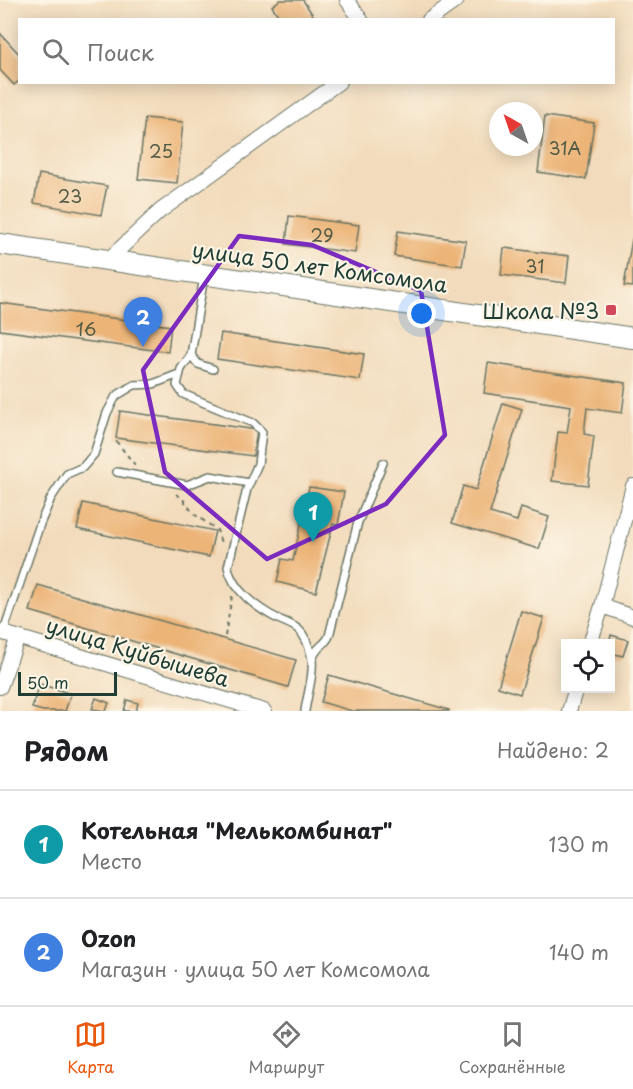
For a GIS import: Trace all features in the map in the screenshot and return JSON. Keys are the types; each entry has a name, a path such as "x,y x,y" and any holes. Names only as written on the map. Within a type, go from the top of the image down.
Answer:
{"street":[{"path":"347,0 360,18"},
{"path":"432,18 457,0"},
{"path":"108,260 160,211 336,84"},
{"name":"улица 50 лет Комсомола","path":"0,244 633,338"},
{"path":"592,639 633,486"},
{"path":"602,606 633,617"},
{"name":"улица Куйбышева","path":"2,633 264,711"},
{"path":"0,687 18,637"},
{"path":"568,711 574,693"}],"lane":[{"path":"204,273 191,355 179,374 177,385 183,394 254,423 261,429 262,435 258,464 249,483 228,567 230,577 262,610 298,629 309,647 312,660"},
{"path":"191,355 198,364 213,369"},
{"path":"2,633 51,498 67,474 90,461 98,446 107,413 116,396 135,385 153,384 179,374"},
{"path":"305,711 312,660 316,648 327,642 358,522 383,463"},
{"path":"117,472 187,485 210,476 249,483"}],"highlighted area":[{"path":"239,236 312,245 421,291 445,435 386,504 267,559 165,472 143,370"}],"building":[{"path":"280,0 303,0 315,18 280,18 272,6"},
{"path":"0,33 18,53 18,82 14,85 0,70"},
{"path":"545,116 594,123 586,179 538,172 540,156 543,156"},
{"path":"145,118 183,122 177,183 138,179"},
{"path":"39,174 107,186 101,215 34,203"},
{"path":"289,216 359,225 355,253 286,244"},
{"path":"398,231 466,241 462,266 394,256"},
{"path":"633,239 633,287 624,286"},
{"path":"504,248 569,256 566,283 501,275"},
{"path":"0,303 171,326 168,352 0,330"},
{"path":"221,333 364,354 360,380 217,359"},
{"path":"488,363 626,383 622,413 587,408 584,434 594,436 588,485 552,481 558,432 567,433 571,406 484,393"},
{"path":"503,403 522,409 490,513 517,521 521,508 549,517 539,549 452,523 463,486 476,490"},
{"path":"120,411 257,430 253,456 116,438"},
{"path":"309,487 344,492 338,525 333,524 316,592 277,582 282,559 293,561"},
{"path":"83,503 215,531 209,557 77,529"},
{"path":"38,585 296,660 288,687 30,611"},
{"path":"521,611 544,618 520,694 498,687"},
{"path":"611,635 628,640 623,656 615,654 615,639 610,639"},
{"path":"329,675 449,711 352,711 321,702"},
{"path":"40,684 71,694 65,711 43,711 32,708"},
{"path":"96,698 109,703 106,711 92,709"},
{"path":"127,700 138,703 136,711 124,711"}],"place":[{"name":"Школа №3","path":"611,310"},
{"name":"Ozon","path":"143,347"},
{"name":"Котельная \"Мелькомбинат\"","path":"313,542"}]}
